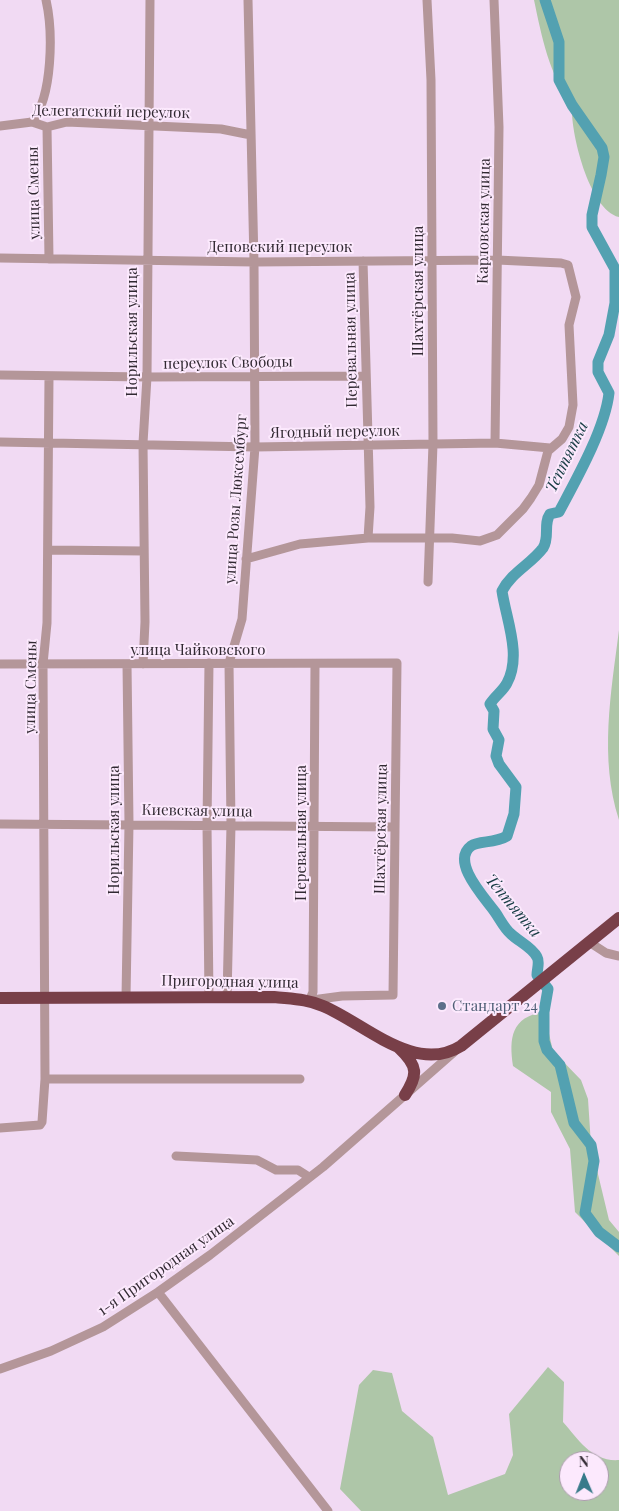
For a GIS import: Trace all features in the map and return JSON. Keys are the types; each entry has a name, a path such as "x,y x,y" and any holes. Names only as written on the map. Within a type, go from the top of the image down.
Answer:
{"highway":[{"name":"Пригородная улица","path":"0,998 227,997 309,1001 336,1012 396,1046 414,1053 430,1055 458,1048 619,918"},
{"path":"396,1046 409,1057 414,1066 415,1077 405,1095"}],"street":[{"path":"32,122 38,113 46,87 49,35 46,0"},
{"name":"Норильская улица","path":"143,664 146,622 143,443 147,377 146,260 150,0"},
{"name":"улица Розы Люксембург","path":"227,997 231,825 229,663 242,619 255,447 256,376 248,0"},
{"name":"Шахтёрская улица","path":"428,0 431,80 433,444 430,538 427,551 428,582"},
{"name":"Карловская улица","path":"494,0 499,127 495,443"},
{"name":"Делегатский переулок","path":"0,126 32,122 47,127 67,122 221,129 251,135"},
{"name":"улица Смены","path":"47,127 49,259"},
{"name":"Деповский переулок","path":"0,258 254,262 497,260 561,263 570,269 576,297 569,325 572,405 567,432 562,439 550,448"},
{"name":"Перевальная улица","path":"363,261 370,512 368,538"},
{"name":"переулок Свободы","path":"0,375 147,377 366,376"},
{"name":"улица Смены","path":"44,998 44,664 48,550 49,376"},
{"name":"Ягодный переулок","path":"0,442 143,443 255,447 495,443 550,448"},
{"path":"246,559 300,544 368,538 430,538 480,541 497,535 523,509 539,485 550,448"},
{"path":"48,550 144,550"},
{"path":"209,663 207,825 209,997"},
{"name":"Шахтёрская улица","path":"309,1001 342,996 393,995 397,663"},
{"name":"улица Чайковского","path":"0,664 397,663"},
{"name":"Норильская улица","path":"126,997 127,664"},
{"name":"Перевальная улица","path":"309,1001 313,992 315,664"},
{"name":"Киевская улица","path":"0,824 394,827"},
{"path":"589,942 606,953 619,956"},
{"path":"0,1128 40,1125 42,1122 45,1078 44,998"},
{"name":"1-я Пригородная улица","path":"0,1370 51,1351 103,1327 158,1292 210,1255 310,1178 458,1048"},
{"path":"45,1078 300,1079"},
{"path":"176,1156 256,1160 276,1170 298,1170 310,1178"},
{"path":"158,1292 328,1511"}],"green space":[{"path":"534,0 619,0 619,217 608,211 590,185 578,150 572,117 572,105 557,81 547,55"},
{"path":"619,630 619,820 609,773 608,725"},
{"path":"544,1012 553,1051 581,1080 588,1099 591,1145 609,1220 619,1232 619,1256 575,1212 570,1149 551,1112 551,1092 513,1066 512,1038 515,1030 525,1019"},
{"path":"548,1367 564,1382 563,1422 590,1451 559,1451 559,1501 609,1501 609,1460 619,1460 619,1511 361,1511 340,1489 359,1385 373,1370 392,1373 402,1411 433,1437 448,1495 505,1474 513,1455 509,1414"}],"waterway":[{"name":"Тептятка","path":"545,0 559,42 559,80 572,105 602,148 604,157 592,215 592,227 615,269 615,303 609,335 598,362 598,372 609,393 602,422 581,470 559,512 550,514 548,518 543,548 516,573 502,591 512,637 513,661 507,683 490,704 494,711 493,729 499,740 496,756 499,764 516,787 514,814 507,836 471,846 466,853 465,861 467,870 478,890 506,929 532,950 538,959 537,975 548,989 544,1012 544,1041 547,1050 560,1065 574,1123 591,1145 594,1161 585,1213 599,1232 619,1247"}],"place":[{"name":"Стандарт 24","path":"442,1006"}]}
